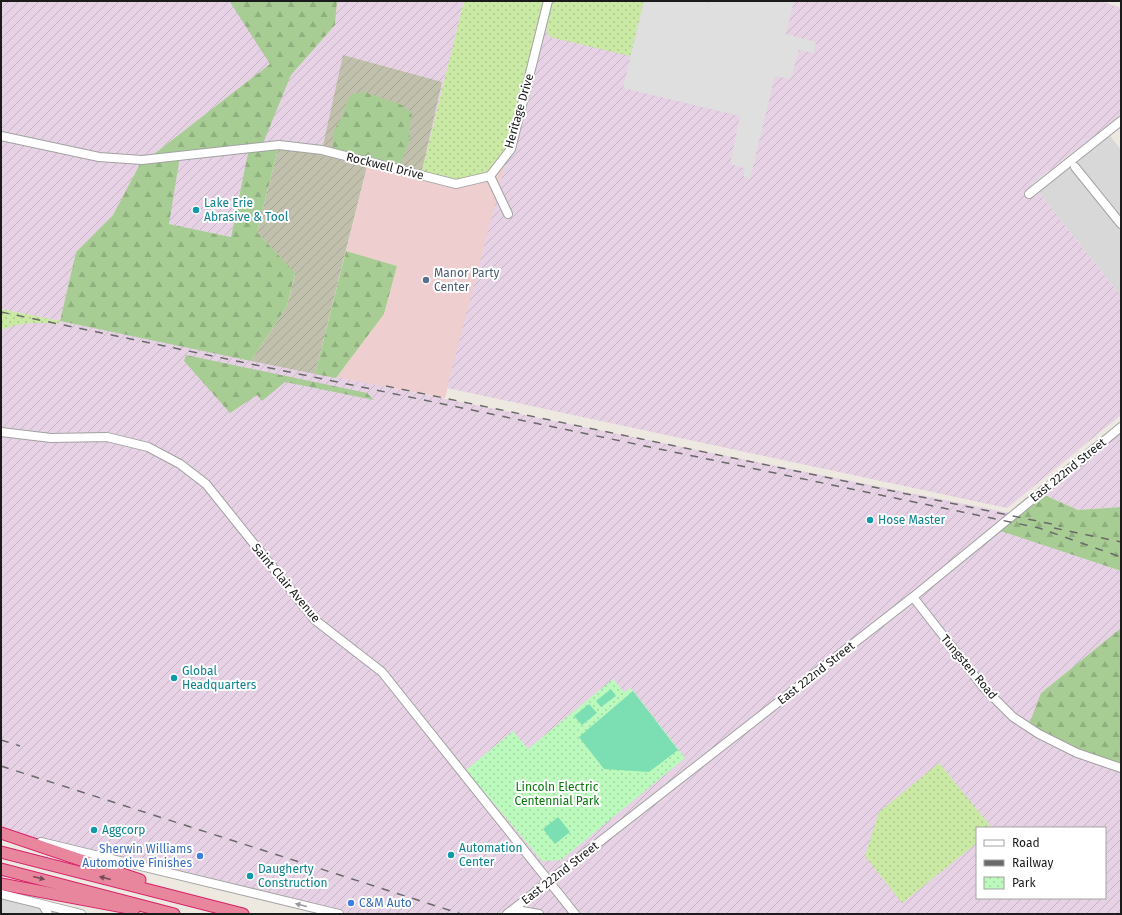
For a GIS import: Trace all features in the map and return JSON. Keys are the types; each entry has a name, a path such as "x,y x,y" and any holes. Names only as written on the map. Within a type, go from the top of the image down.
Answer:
{"highway":[{"path":"1,833 197,901"},
{"path":"1,852 243,914"},
{"path":"1,869 174,914"},
{"path":"1,884 121,908 166,914"}],"street":[{"name":"Heritage Drive","path":"490,176 511,149 548,1"},
{"path":"1030,194 1121,121"},
{"name":"Rockwell Drive","path":"1,136 99,157 142,160 279,145 322,150 456,184 490,176"},
{"path":"1075,167 1121,224"},
{"path":"490,176 508,214"},
{"name":"East 222nd Street","path":"508,913 913,597 1121,427"},
{"name":"Saint Clair Avenue","path":"1,432 51,438 106,437 148,447 180,464 206,484 315,620 382,672 575,914"},
{"name":"Tungsten Road","path":"913,597 984,688 1013,717 1039,734 1077,753 1121,768"},
{"path":"1,833 339,914"},
{"path":"1,894 43,905 60,912 81,914"},
{"path":"43,905 48,914"},
{"path":"508,913 522,911 539,914"}],"shaded area":[{"path":"316,1 270,64 154,154 143,159 79,151 1,135 1,2"},
{"path":"337,1 464,1 421,175 261,146 291,75 335,25"},
{"path":"548,1 1101,1 1121,8 1121,115 1032,184 1121,296 1121,415 1007,508 447,388"},
{"path":"644,1 703,1 709,3 710,1 794,1 786,34 816,42 814,53 799,50 791,79 775,76 750,179 744,177 744,168 730,164 740,116 623,88"},
{"path":"343,55 442,82 421,175 368,162 315,374 251,361 287,306 295,274 257,232 279,145 322,150"},
{"path":"1107,132 1121,150 1121,296 1036,189"},
{"path":"1,136 78,153 142,160 113,215 76,252 60,321 1,309"},
{"path":"249,148 231,237 168,224 180,156"},
{"path":"511,149 445,398 336,378 384,314 397,266 346,251 368,162"},
{"path":"60,321 1014,514 996,529 1121,571 1121,628 1041,693 1121,768 1121,914 339,914 1,832 1,330 15,324 36,322 59,324"},
{"path":"1121,427 1121,507 1078,510 1040,493"},
{"path":"1,894 79,914 1,914"}],"green space":[{"path":"337,1 335,25 291,75 262,146 279,145 257,232 295,273 287,306 251,361 60,321 76,252 113,215 142,160 152,159 154,154 270,64 230,2","holes":["249,148 231,237 169,224 180,156"]},
{"path":"464,1 548,1 511,149 490,176 456,184 421,175"},
{"path":"552,1 644,1 630,56 550,37 546,24"},
{"path":"364,92 402,105 412,114 410,123 410,139 400,164 333,149 333,132 343,115 347,101 352,94"},
{"path":"346,251 397,266 384,314 336,378 315,374"},
{"path":"1,309 60,321 59,324 29,323 15,325 1,330"},
{"path":"186,355 367,393 374,400 285,382 262,401 257,395 230,413 184,361"},
{"path":"1040,493 1078,510 1121,507 1121,571 995,529"},
{"path":"1121,628 1121,767 1077,753 1028,727 1041,693"},
{"name":"Lincoln Electric Centennial Park","path":"613,679 624,692 631,688 685,758 561,860 542,861 466,770 513,731 528,749"},
{"path":"611,689 616,696 601,707 596,701"},
{"path":"633,691 678,750 649,772 604,769 579,737"},
{"path":"589,704 597,713 582,725 574,716"},
{"path":"939,763 991,827 976,827 976,844 902,903 865,856 879,812"},
{"path":"558,817 570,832 555,844 543,829"}],"railway":[{"path":"1,312 1039,528 1121,557"},
{"path":"386,386 1061,526"},
{"path":"1054,528 1121,542"},
{"path":"1,740 20,746"},
{"path":"1,766 461,914"}],"place":[{"name":"Lake Erie Abrasive & Tool","path":"196,210"},
{"name":"Manor Party Center","path":"426,280"},
{"name":"Hose Master","path":"870,520"},
{"name":"Global Headquarters","path":"174,678"},
{"name":"Aggcorp","path":"94,830"},
{"name":"Automation Center","path":"451,855"},
{"name":"Sherwin Williams Automotive Finishes","path":"200,856"},
{"name":"Daugherty Construction","path":"250,876"},
{"name":"C&M Auto","path":"351,903"}]}
